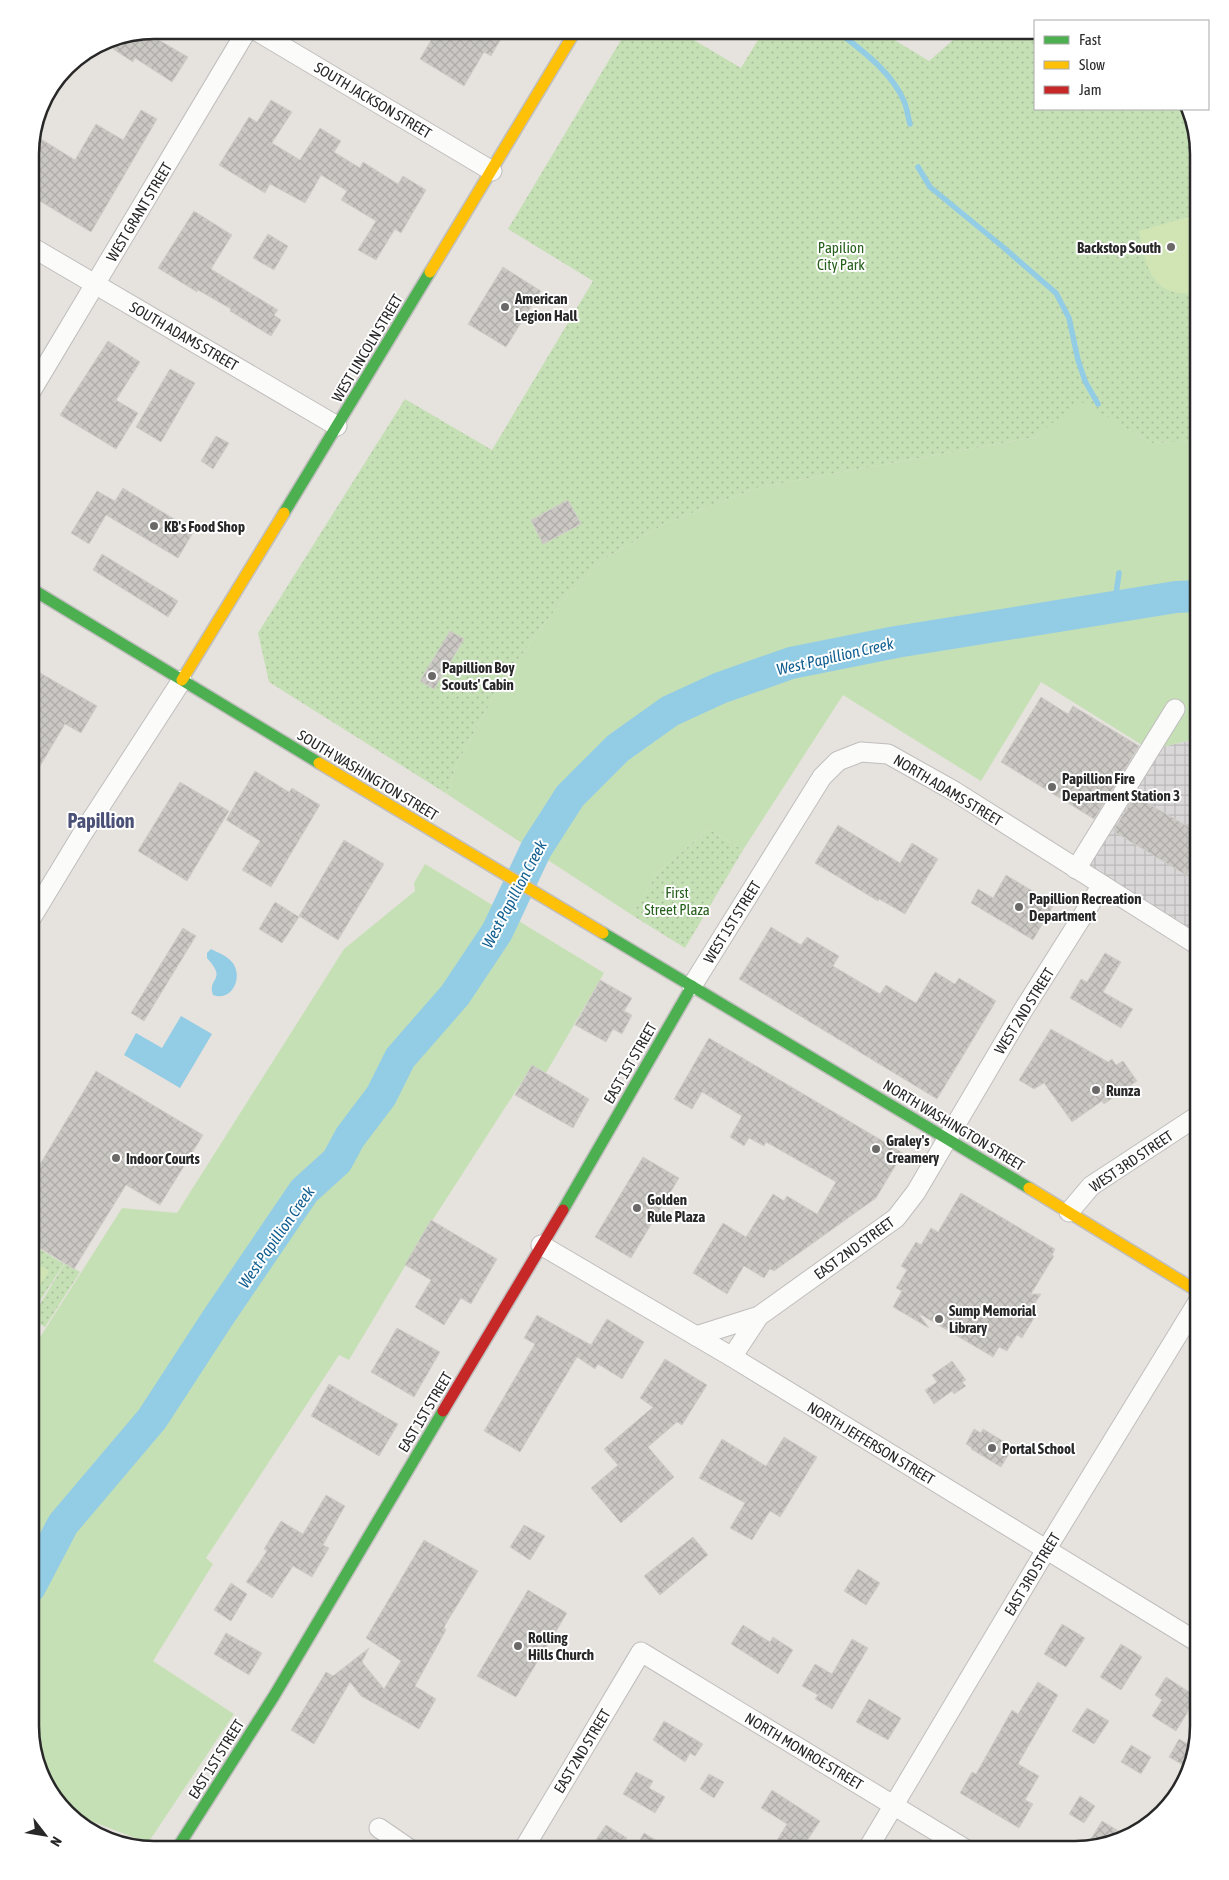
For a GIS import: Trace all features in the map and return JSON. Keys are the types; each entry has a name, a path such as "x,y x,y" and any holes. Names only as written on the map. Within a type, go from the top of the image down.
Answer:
{"main road":[{"name":"WEST LINCOLN STREET","path":"182,680 571,39"},
{"name":"SOUTH WASHINGTON STREET","path":"39,593 466,852 692,986"},
{"name":"NORTH WASHINGTON STREET","path":"692,986 948,1138 1190,1286"},
{"name":"EAST 1ST STREET","path":"182,1841 270,1701 541,1245 692,986"}],"street":[{"name":"WEST GRANT STREET","path":"39,378 243,39"},
{"name":"SOUTH JACKSON STREET","path":"270,39 492,171"},
{"name":"SOUTH ADAMS STREET","path":"39,251 337,426"},
{"path":"39,905 81,836 182,680"},
{"path":"1076,869 1175,709"},
{"name":"NORTH ADAMS STREET","path":"772,858 822,777 838,760 861,752 888,754 954,791 1102,885"},
{"name":"WEST 1ST STREET","path":"692,986 772,858"},
{"path":"1102,885 1190,940"},
{"name":"WEST 2ND STREET","path":"948,1138 1022,1012 1102,885"},
{"name":"WEST 3RD STREET","path":"1069,1212 1091,1186 1190,1121"},
{"name":"EAST 2ND STREET","path":"759,1316 896,1218 916,1192 948,1138"},
{"name":"NORTH JEFFERSON STREET","path":"541,1245 696,1336 1190,1638"},
{"name":"EAST 3RD STREET","path":"873,1841 1046,1550 1190,1315"},
{"path":"696,1336 759,1316"},
{"path":"732,1358 759,1316"},
{"name":"EAST 2ND STREET","path":"528,1841 641,1652"},
{"name":"NORTH MONROE STREET","path":"641,1652 952,1841"},
{"path":"380,1828 398,1841"}],"shaded area":[{"path":"1190,740 1190,939 1076,869 1150,750"}],"green space":[{"name":"Papilion City Park","path":"622,39 692,39 741,68 759,39 893,39 929,61 954,39 1034,39 1034,110 1181,110 1186,124 1190,154 1190,441 1152,443 1080,401 1035,437 759,487 666,523 604,559 560,603 503,680 457,763 447,794 269,682 258,633 405,399 492,450 593,281 508,229"},
{"name":"Backstop South","path":"1190,217 1190,293 1170,291 1161,286 1154,278 1145,258 1139,231"},
{"path":"1080,400 1152,443 1190,441 1190,740 1150,750 1041,682 981,781 843,695 743,850 709,829 658,872 632,915 447,794 457,763 503,680 560,603 604,559 666,523 759,487 1035,437"},
{"name":"First Street Plaza","path":"709,829 743,850 685,948 632,915 658,872"},
{"path":"425,864 604,973 546,1073 532,1066 432,1221 349,1360 339,1355 206,1558 213,1564 153,1661 234,1714 149,1841 141,1840 87,1820 72,1808 54,1784 43,1756 39,1726 39,1339 122,1208 177,1213 344,949 415,891 414,883"},
{"path":"39,1249 64,1264 39,1302"},
{"path":"65,1263 80,1272 45,1327 39,1324 39,1306"},
{"path":"39,1265 49,1271 39,1287"}],"water":[{"path":"211,949 228,958 232,962 237,974 234,987 226,995 213,995 212,985 217,975 213,965 207,958 207,953"},
{"path":"181,1016 212,1034 180,1088 124,1055 136,1033 162,1048"}],"building":[{"path":"157,39 188,57 172,82 135,58 133,62 113,49 115,46 124,43"},
{"path":"432,39 501,39 491,56 484,52 464,86 420,59"},
{"path":"271,100 292,112 272,143 300,160 320,128 341,141 334,152 360,168 363,162 398,184 403,176 426,190 401,233 395,229 376,260 358,250 376,221 341,200 347,191 321,175 305,203 270,184 265,193 219,165 249,117 257,122"},
{"path":"141,110 157,119 91,232 39,200 40,138 75,160 96,124 123,140"},
{"path":"194,211 232,235 211,269 278,310 274,315 281,320 271,336 230,311 231,309 198,290 197,292 158,268"},
{"path":"268,234 288,246 274,270 253,258"},
{"name":"American Legion Hall","path":"503,267 541,291 506,347 468,324"},
{"path":"108,341 140,362 116,400 138,413 116,449 60,415"},
{"path":"170,369 195,383 161,442 136,427"},
{"path":"216,436 229,443 213,469 201,461"},
{"path":"123,488 194,531 178,558 106,515 89,544 71,533 97,491 115,501"},
{"path":"568,500 581,524 543,544 531,520"},
{"path":"102,554 178,601 168,617 93,570"},
{"path":"450,631 464,639 434,689 420,681"},
{"path":"39,672 97,706 81,733 65,724 39,768"},
{"path":"1041,697 1068,714 1073,706 1139,746 1094,819 1001,762"},
{"path":"255,771 289,792 292,788 320,805 271,887 242,870 260,841 226,820"},
{"path":"180,782 229,811 187,881 138,851"},
{"path":"1135,796 1190,828 1190,868 1186,875 1113,831"},
{"path":"838,825 900,863 912,843 938,859 905,914 879,899 878,901 815,863"},
{"path":"344,840 384,864 338,940 299,916"},
{"path":"1006,875 1054,904 1033,940 971,903 978,889 993,898"},
{"path":"275,902 299,917 282,943 259,929"},
{"path":"771,927 801,945 807,937 839,956 833,966 880,994 886,985 916,1003 935,972 955,984 959,978 996,1001 937,1099 739,979"},
{"path":"183,928 196,936 144,1021 131,1013"},
{"path":"1105,953 1121,962 1103,992 1133,1009 1121,1028 1070,998 1081,979 1087,982"},
{"path":"600,980 632,998 624,1011 632,1015 622,1034 613,1029 606,1042 575,1025"},
{"path":"1051,1029 1108,1062 1112,1059 1116,1065 1123,1061 1137,1081 1104,1104 1102,1101 1072,1122 1044,1083 1034,1089 1019,1080"},
{"path":"709,1038 903,1153 876,1198 774,1271 770,1269 764,1278 744,1266 727,1294 693,1273 723,1223 746,1237 773,1194 784,1201 787,1196 817,1214 836,1182 766,1142 764,1146 749,1138 744,1146 730,1137 742,1116 702,1092 692,1109 674,1099"},
{"path":"532,1065 589,1099 573,1128 515,1095"},
{"name":"Indoor Courts","path":"96,1071 203,1135 160,1205 126,1185 74,1269 39,1248 39,1166"},
{"name":"Golden Rule Plaza","path":"643,1157 679,1178 631,1258 595,1237"},
{"path":"961,1193 1055,1249 1052,1255 1054,1256 1031,1294 1041,1294 1031,1309 1037,1313 1022,1338 1017,1335 1007,1351 999,1347 993,1357 918,1313 929,1328 893,1307 902,1291 896,1288 907,1270 901,1266 916,1242 921,1245 931,1228 938,1232"},
{"path":"431,1220 497,1259 471,1304 461,1298 444,1325 415,1307 431,1280 405,1265"},
{"path":"537,1315 591,1345 607,1319 644,1342 622,1379 598,1364 595,1369 577,1357 520,1452 484,1431 535,1344 524,1338"},
{"path":"397,1328 440,1352 414,1397 371,1372"},
{"path":"665,1359 707,1385 682,1425 677,1422 648,1447 674,1477 621,1523 591,1488 618,1465 604,1449 653,1407 640,1398"},
{"path":"952,1361 966,1380 962,1382 966,1386 954,1394 952,1391 934,1404 925,1390 937,1382 932,1375"},
{"path":"329,1384 398,1424 379,1456 311,1416"},
{"name":"Portal School","path":"974,1429 981,1433 983,1429 1013,1447 1001,1467 966,1444"},
{"path":"784,1437 817,1457 780,1517 770,1511 752,1540 730,1528 745,1503 699,1478 722,1439 766,1466"},
{"path":"326,1495 345,1506 323,1545 329,1548 312,1577 293,1566 272,1598 246,1582 267,1551 264,1549 281,1521 303,1534"},
{"path":"524,1525 545,1536 530,1560 510,1547"},
{"path":"693,1537 708,1555 660,1595 644,1576"},
{"path":"424,1540 478,1571 444,1627 446,1630 415,1686 436,1699 419,1729 361,1696 350,1682 314,1744 291,1730 326,1672 333,1676 369,1648 362,1662 384,1689 401,1661 366,1638"},
{"path":"858,1569 880,1583 866,1605 844,1591"},
{"path":"231,1583 247,1594 231,1621 214,1610"},
{"path":"528,1590 567,1613 516,1697 477,1676"},
{"path":"1062,1624 1085,1638 1066,1667 1044,1654"},
{"path":"743,1625 770,1642 773,1637 793,1650 778,1674 731,1644"},
{"path":"226,1633 262,1653 249,1675 214,1654"},
{"path":"852,1639 868,1648 832,1709 815,1699 818,1695 802,1686 815,1664 832,1674"},
{"path":"1121,1644 1142,1657 1121,1690 1100,1677"},
{"path":"1166,1677 1190,1692 1190,1708 1176,1731 1152,1716 1162,1700 1155,1695"},
{"path":"1038,1682 1058,1695 1018,1764 1039,1776 1025,1800 1033,1804 1019,1828 960,1793 972,1772 976,1774 1012,1710 1018,1714"},
{"path":"869,1699 901,1718 888,1740 856,1722"},
{"path":"1087,1708 1109,1721 1094,1744 1072,1731"},
{"path":"664,1721 703,1744 695,1756 690,1753 685,1762 653,1740"},
{"path":"1179,1739 1188,1744 1183,1765 1169,1757"},
{"path":"1131,1745 1151,1757 1141,1774 1121,1762"},
{"path":"636,1772 653,1781 649,1788 665,1797 655,1813 623,1794"},
{"path":"709,1774 724,1782 714,1798 700,1789"},
{"path":"772,1790 820,1821 807,1841 777,1841 787,1824 761,1808"},
{"path":"1080,1796 1095,1806 1084,1823 1069,1814"},
{"path":"1102,1821 1120,1832 1105,1837 1090,1840"},
{"path":"606,1825 627,1838 625,1841 595,1841"},
{"path":"644,1833 657,1841 639,1841"}],"waterway":[{"path":"847,39 891,80 904,101 910,124"},
{"path":"918,167 930,187 1056,293 1069,318 1078,360 1085,381 1098,404"},
{"path":"1114,608 1119,573"},
{"name":"West Papillion Creek","path":"39,1570 63,1524 152,1419 304,1191 337,1161 350,1137 381,1096 400,1058 455,995 497,932 536,849 570,796 618,748 670,711 720,688 791,663 896,642 1176,597 1190,596"}],"traffic: fast":[{"path":"284,513 430,272"},
{"path":"39,593 319,763"},
{"path":"603,933 1029,1188"},
{"path":"563,1210 692,986"},
{"path":"182,1841 274,1696 443,1411"}],"traffic: slow":[{"path":"430,272 571,39"},
{"path":"182,680 284,513"},
{"path":"319,763 603,933"},
{"path":"1029,1188 1190,1286"}],"traffic: jam":[{"path":"443,1411 563,1210"}],"place":[{"name":"Backstop South","path":"1171,247"},
{"name":"American Legion Hall","path":"505,307"},
{"name":"KB's Food Shop","path":"154,526"},
{"name":"Papillion Boy Scouts' Cabin","path":"432,676"},
{"name":"Papillion Fire Department Station 3","path":"1052,787"},
{"name":"Papillion Recreation Department","path":"1019,907"},
{"name":"Runza","path":"1096,1090"},
{"name":"Graley's Creamery","path":"876,1149"},
{"name":"Indoor Courts","path":"116,1158"},
{"name":"Golden Rule Plaza","path":"637,1208"},
{"name":"Sump Memorial Library","path":"939,1319"},
{"name":"Portal School","path":"992,1448"},
{"name":"Rolling Hills Church","path":"518,1646"}],"district":[{"name":"Papillion","path":"101,820"}]}
